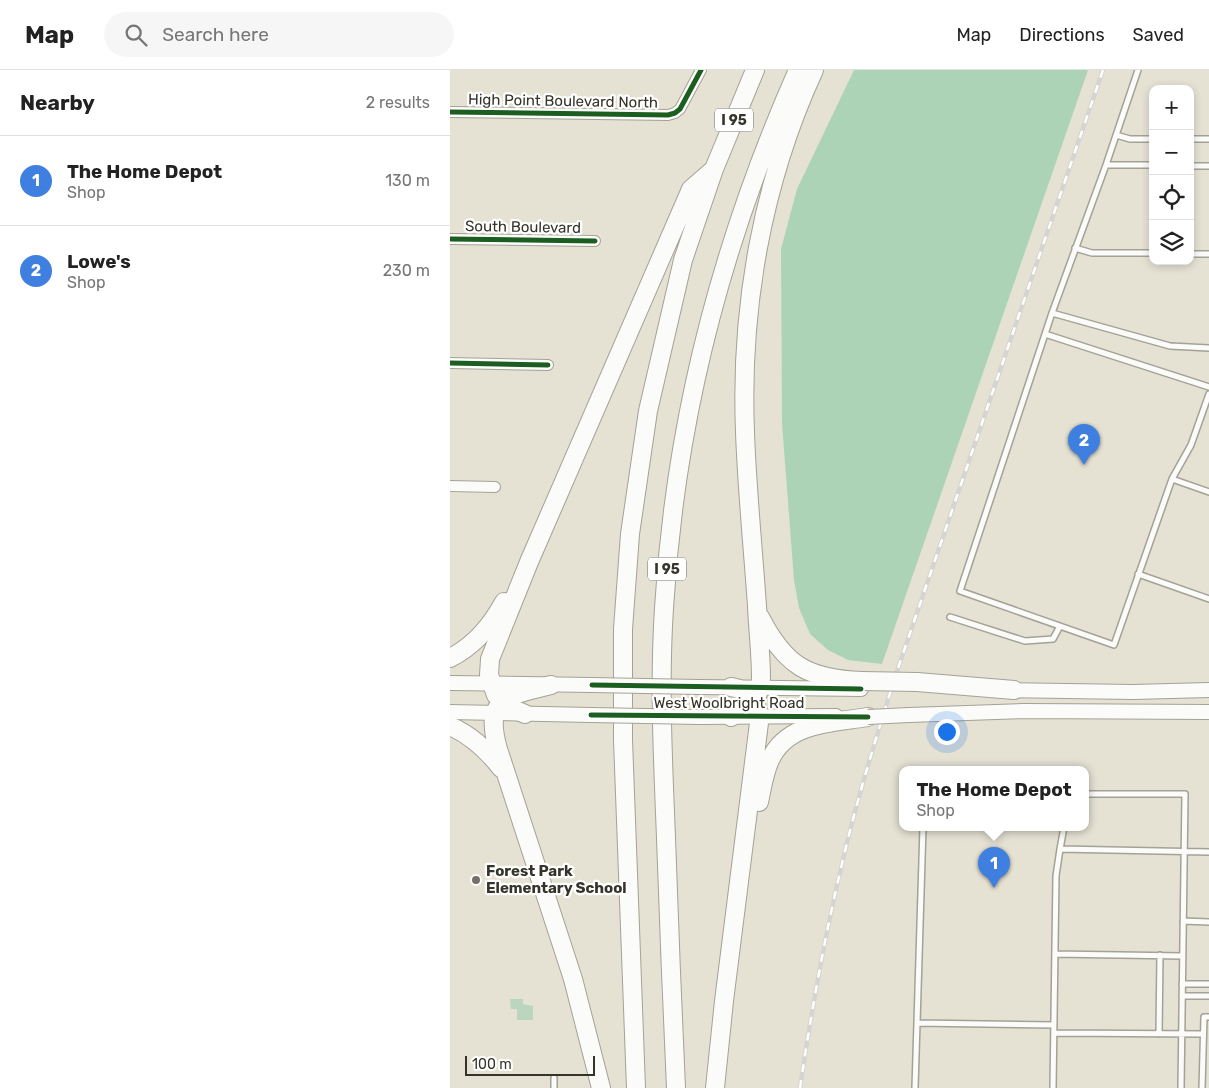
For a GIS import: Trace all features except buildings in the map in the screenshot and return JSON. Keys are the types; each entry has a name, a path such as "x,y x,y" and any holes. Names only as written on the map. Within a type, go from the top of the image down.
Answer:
{"highway":[{"name":"I 95","path":"636,1088 623,740 622,660 627,566 638,472 654,380 683,260 714,169 755,70"},
{"name":"I 95","path":"676,1088 661,706 664,611 672,517 680,456 692,394 720,280 751,184 798,70"},
{"path":"715,1088 762,675 744,409 749,306 755,262 778,167 792,123 814,70"},
{"path":"498,708 496,695 491,684 490,659 529,562 691,188 714,169"},
{"path":"450,658 472,643 487,628 529,562"},
{"path":"757,611 777,646 796,665 829,679 862,685 1014,690"},
{"path":"551,685 516,694 498,708 492,723 571,971 601,1088"},
{"path":"731,687 744,691 758,702"},
{"path":"731,717 758,702"},
{"path":"498,708 512,709 526,714"},
{"path":"739,885 765,775 777,748 788,737 803,728 856,718"},
{"path":"450,726 464,732 479,743 507,775"}],"main road":[{"name":"West Woolbright Road","path":"450,684 731,687"},
{"name":"West Woolbright Road","path":"758,702 862,685"},
{"path":"1014,690 1133,692 1209,690"},
{"name":"West Woolbright Road","path":"758,702 856,718 1024,711 1209,712"},
{"path":"450,712 498,708"},
{"name":"West Woolbright Road","path":"526,714 731,717"}],"street":[{"name":"High Point Boulevard North","path":"450,112 668,115 680,109 701,70"},
{"name":"South Boulevard","path":"450,239 595,240"},
{"path":"450,364 548,364"},
{"path":"450,486 495,487"}],"lane":[{"path":"1138,70 1106,165 1052,313 960,592 1114,645 1172,479 1191,445 1209,394"},
{"path":"1116,135 1130,139 1149,139"},
{"path":"1194,139 1209,139"},
{"path":"1106,165 1149,165"},
{"path":"1194,166 1209,166"},
{"path":"1075,248 1092,253 1149,253"},
{"path":"1194,254 1209,254"},
{"path":"1052,313 1170,346 1209,348"},
{"path":"1046,334 1209,387"},
{"path":"1172,479 1209,492"},
{"path":"1138,574 1209,598"},
{"path":"950,617 1025,641 1053,639 1060,626"},
{"path":"1089,794 1186,794 1181,1088"},
{"path":"915,1088 923,831"},
{"path":"1053,1088 1056,876 1063,831"},
{"path":"1060,849 1209,852"},
{"path":"1184,922 1209,922"},
{"path":"1055,954 1183,956"},
{"path":"1159,1034 1160,955"},
{"path":"1182,984 1209,984"},
{"path":"1182,996 1209,996"},
{"path":"1202,1088 1204,1017 1209,1017"},
{"path":"917,1022 1054,1025"},
{"path":"1054,1032 1203,1034"},
{"path":"1202,1074 1209,1074"},
{"path":"554,1078 554,1088"}],"green space":[{"path":"854,70 1088,70 882,664 848,660 828,650 810,634 799,608 794,580 782,424 781,249 797,189"},
{"path":"510,999 523,999 523,1004 533,1006 533,1020 517,1020 517,1009 511,1009"}],"railway":[{"path":"800,1088 818,977 835,895 853,819 874,746 896,674 1103,70"}],"cycle path":[{"path":"450,112 668,115 680,109 701,70"},
{"path":"450,239 595,241"},
{"path":"450,363 548,365"},
{"path":"592,685 861,689"},
{"path":"591,715 868,717"}],"place":[{"name":"Lowe's","path":"1084,465"},
{"name":"Forest Park Elementary School","path":"476,880"},
{"name":"The Home Depot","path":"994,888"}]}
